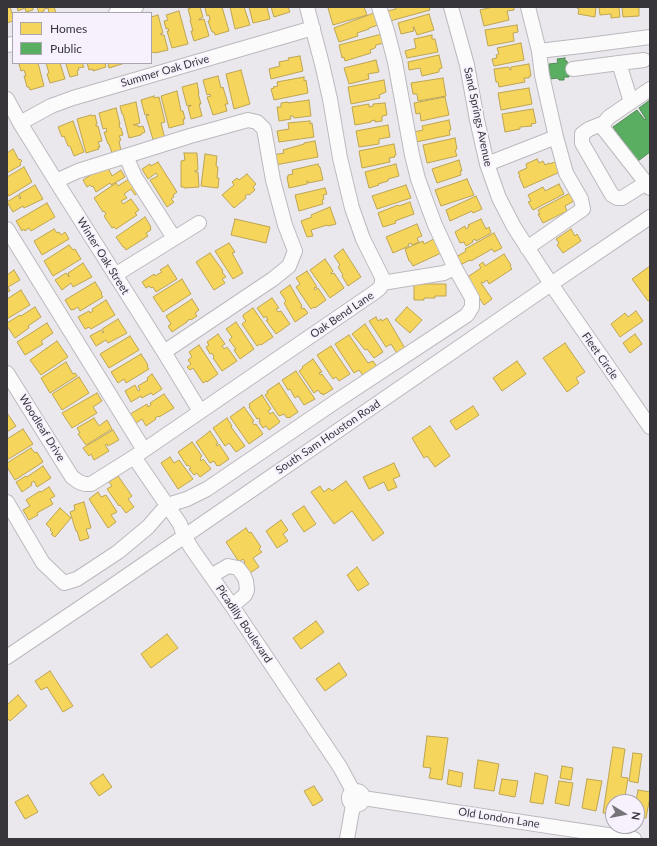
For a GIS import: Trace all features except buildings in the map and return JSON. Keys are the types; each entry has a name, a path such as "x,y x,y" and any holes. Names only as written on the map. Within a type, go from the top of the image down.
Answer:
{"street":[{"path":"119,12 136,7"},
{"name":"Oak Bend Lane","path":"79,482 91,484 139,454 380,288 382,277 363,239 352,208 337,144 327,85 307,7"},
{"path":"7,502 43,563 64,583 77,579 118,552 148,527 167,507 207,489 342,397 467,315 472,307 472,298 435,225 418,179 412,155 395,62 379,7"},
{"name":"Sand Springs Avenue","path":"451,7 467,65 487,164 499,198 514,227 550,284"},
{"path":"527,248 583,208 581,199 566,172 556,138 542,75 539,51 528,7"},
{"name":"Summer Oak Drive","path":"20,123 51,106 73,98 313,28"},
{"path":"539,51 650,37"},
{"path":"573,69 644,60"},
{"path":"619,63 631,102"},
{"path":"604,123 603,128 647,181 622,198 617,198 612,195 582,143 582,134 589,129 604,123 609,117 650,88"},
{"name":"Winter Oak Street","path":"7,99 20,123 200,411"},
{"path":"56,181 78,171 183,138 248,120 257,122 264,129 275,187 285,225 295,251 289,266 273,279 164,352"},
{"path":"487,164 556,138"},
{"path":"126,156 136,177 174,238"},
{"name":"South Sam Houston Road","path":"7,657 650,217"},
{"path":"115,275 199,223"},
{"name":"Picadilly Boulevard","path":"7,229 139,454 167,507 180,524 184,536 340,767 356,798"},
{"path":"382,283 444,273 456,268"},
{"name":"Fleet Circle","path":"550,284 650,427"},
{"name":"Woodleaf Drive","path":"7,372 72,477 79,482"},
{"path":"211,576 228,566 238,568 244,576 247,590 245,595 232,606"},
{"path":"347,839 356,798"},
{"name":"Old London Lane","path":"356,798 634,839"}]}
